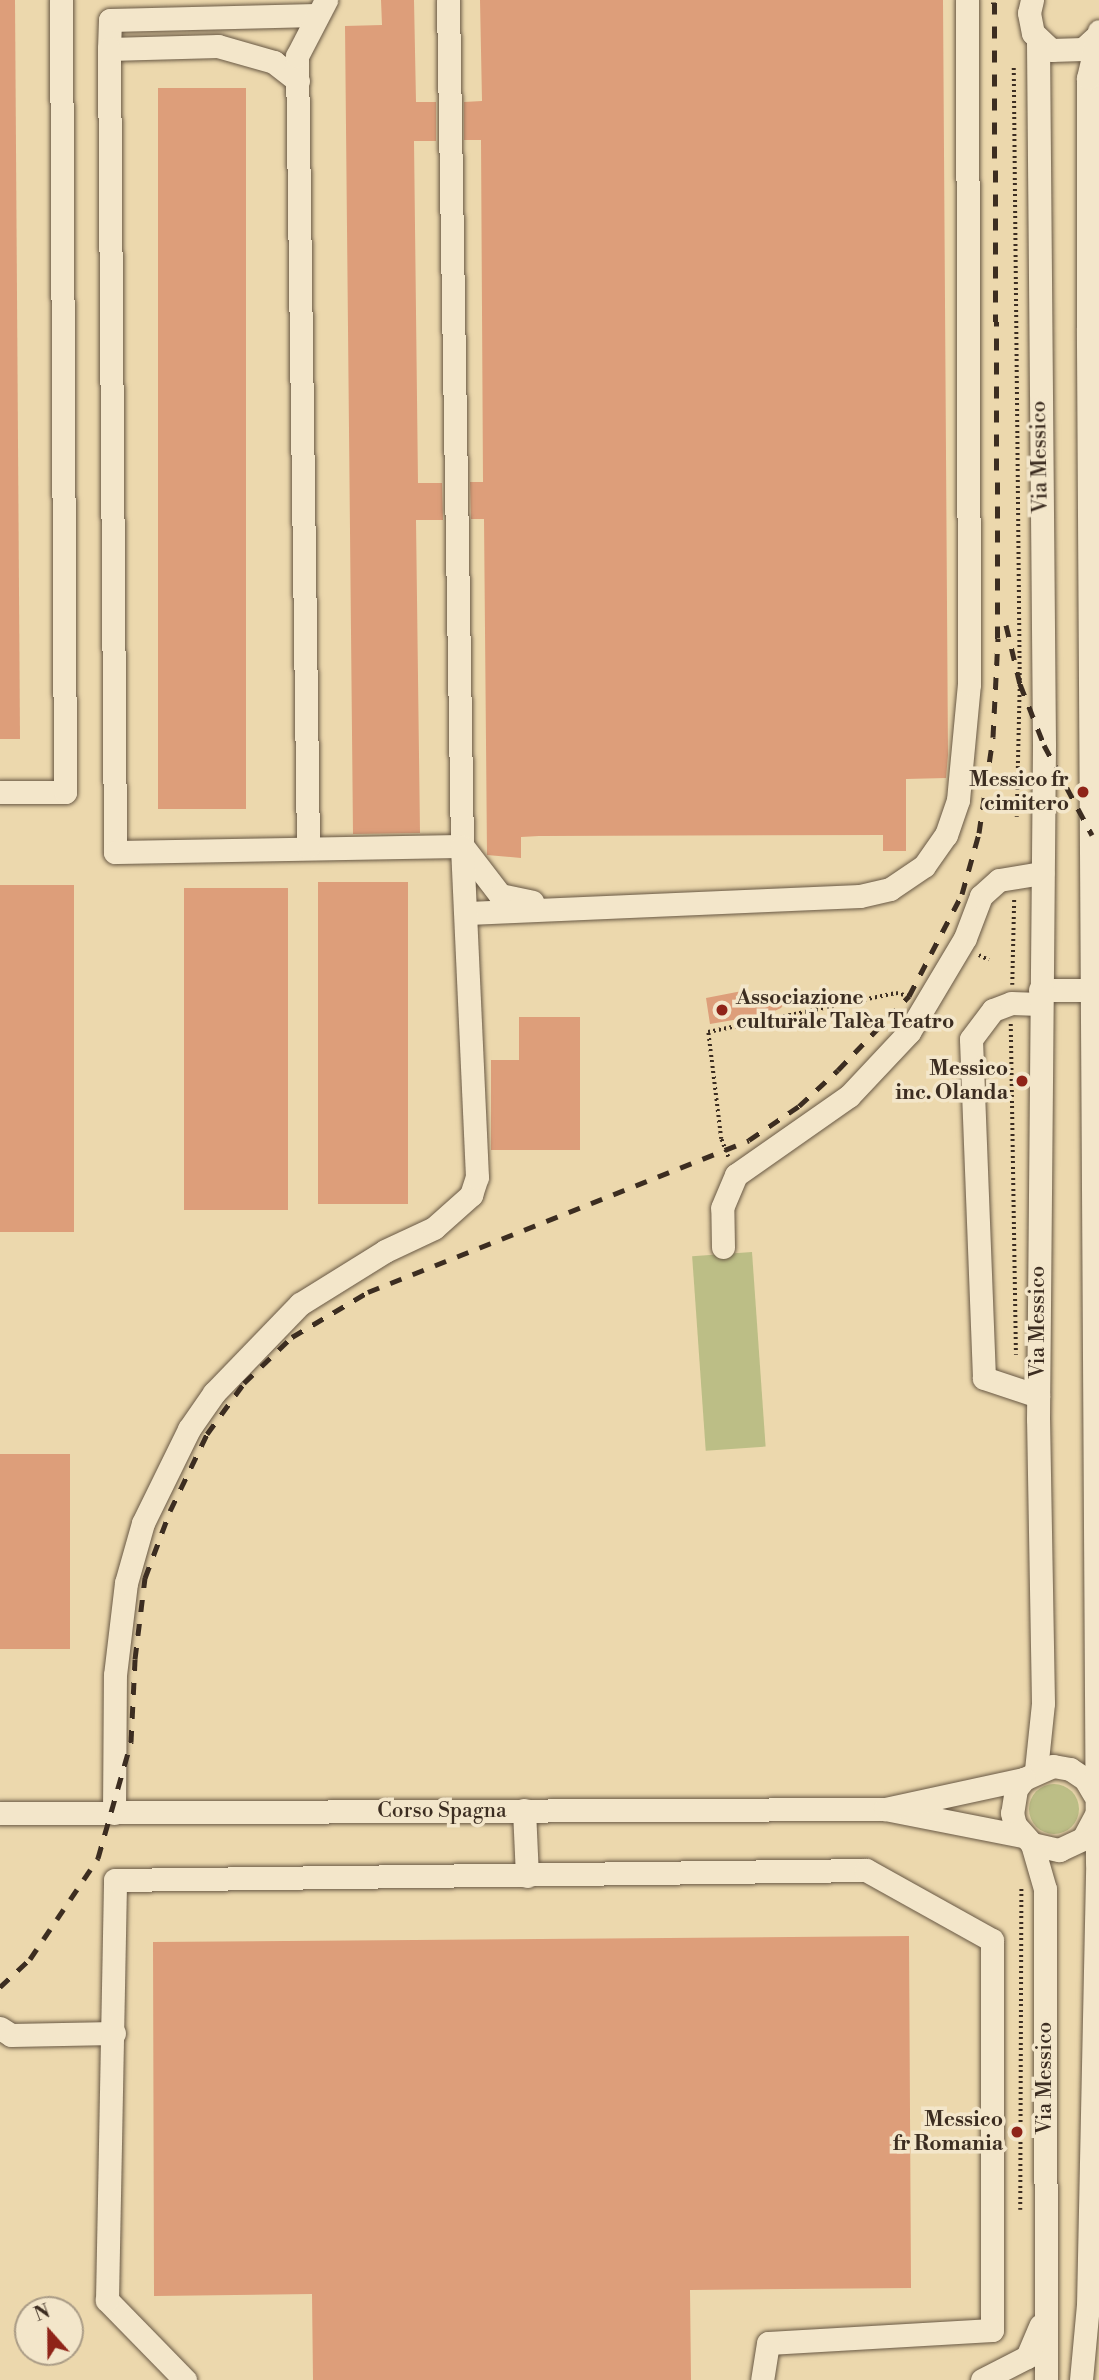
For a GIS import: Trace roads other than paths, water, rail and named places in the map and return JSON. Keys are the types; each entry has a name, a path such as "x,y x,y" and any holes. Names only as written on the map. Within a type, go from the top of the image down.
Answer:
{"street":[{"path":"0,792 65,792 61,0"},
{"path":"468,913 860,896 890,889 923,866 946,835 958,800 969,684 967,0"},
{"name":"Via Messico","path":"1032,0 1029,23 1038,41 1042,873 1038,1396 1043,1703 1030,1774 1016,1789 1012,1813 1027,1840 1045,1889 1046,2380"},
{"path":"114,1813 115,1675 126,1583 143,1523 189,1429 214,1393 300,1304 385,1251 433,1228 471,1195 477,1177 468,913 462,846 447,1"},
{"path":"308,847 297,56 321,8 110,20 108,49 116,852 462,846"},
{"path":"1038,41 1052,50 1067,52 1097,35"},
{"path":"1081,2380 1088,2305 1096,2104 1095,990 1088,78 1097,35"},
{"path":"108,49 231,48 274,62 298,81"},
{"path":"462,846 500,895 553,908"},
{"path":"723,1247 722,1208 736,1175 849,1096 909,1032 965,938 982,896 999,880 1042,873"},
{"path":"1038,1396 984,1378 971,1040 993,1010 1040,997 1095,990"},
{"path":"1027,1840 1059,1850 1072,1847 1083,1839 1095,1804 1085,1779 1070,1769 1053,1766 1030,1774"},
{"name":"Corso Spagna","path":"885,1809 1030,1774"},
{"name":"Corso Spagna","path":"0,1813 885,1809 1027,1840"},
{"path":"524,1810 527,1876"},
{"path":"185,2380 107,2300 115,1880 866,1870 992,1940 992,2330 768,2343 762,2380"},
{"path":"0,2028 11,2035 114,2033"},
{"path":"1088,2305 1093,2380"},
{"name":"Via Messico","path":"982,2380 1027,2357 1045,2313"}],"railway":[{"path":"0,1987 30,1959 98,1858 131,1742 135,1659 145,1578 170,1511 207,1434 244,1383 292,1337 368,1292 749,1140 799,1106 838,1070 909,996 962,894 979,833 993,737 998,638 994,0"},
{"path":"1006,625 1020,684 1044,745 1092,835"}],"place":[{"name":"Messico fr cimitero","path":"1083,792"},
{"name":"Associazione culturale Talèa Teatro","path":"722,1010"},
{"name":"Messico inc. Olanda","path":"1022,1081"},
{"name":"Messico fr Romania","path":"1017,2132"}]}
